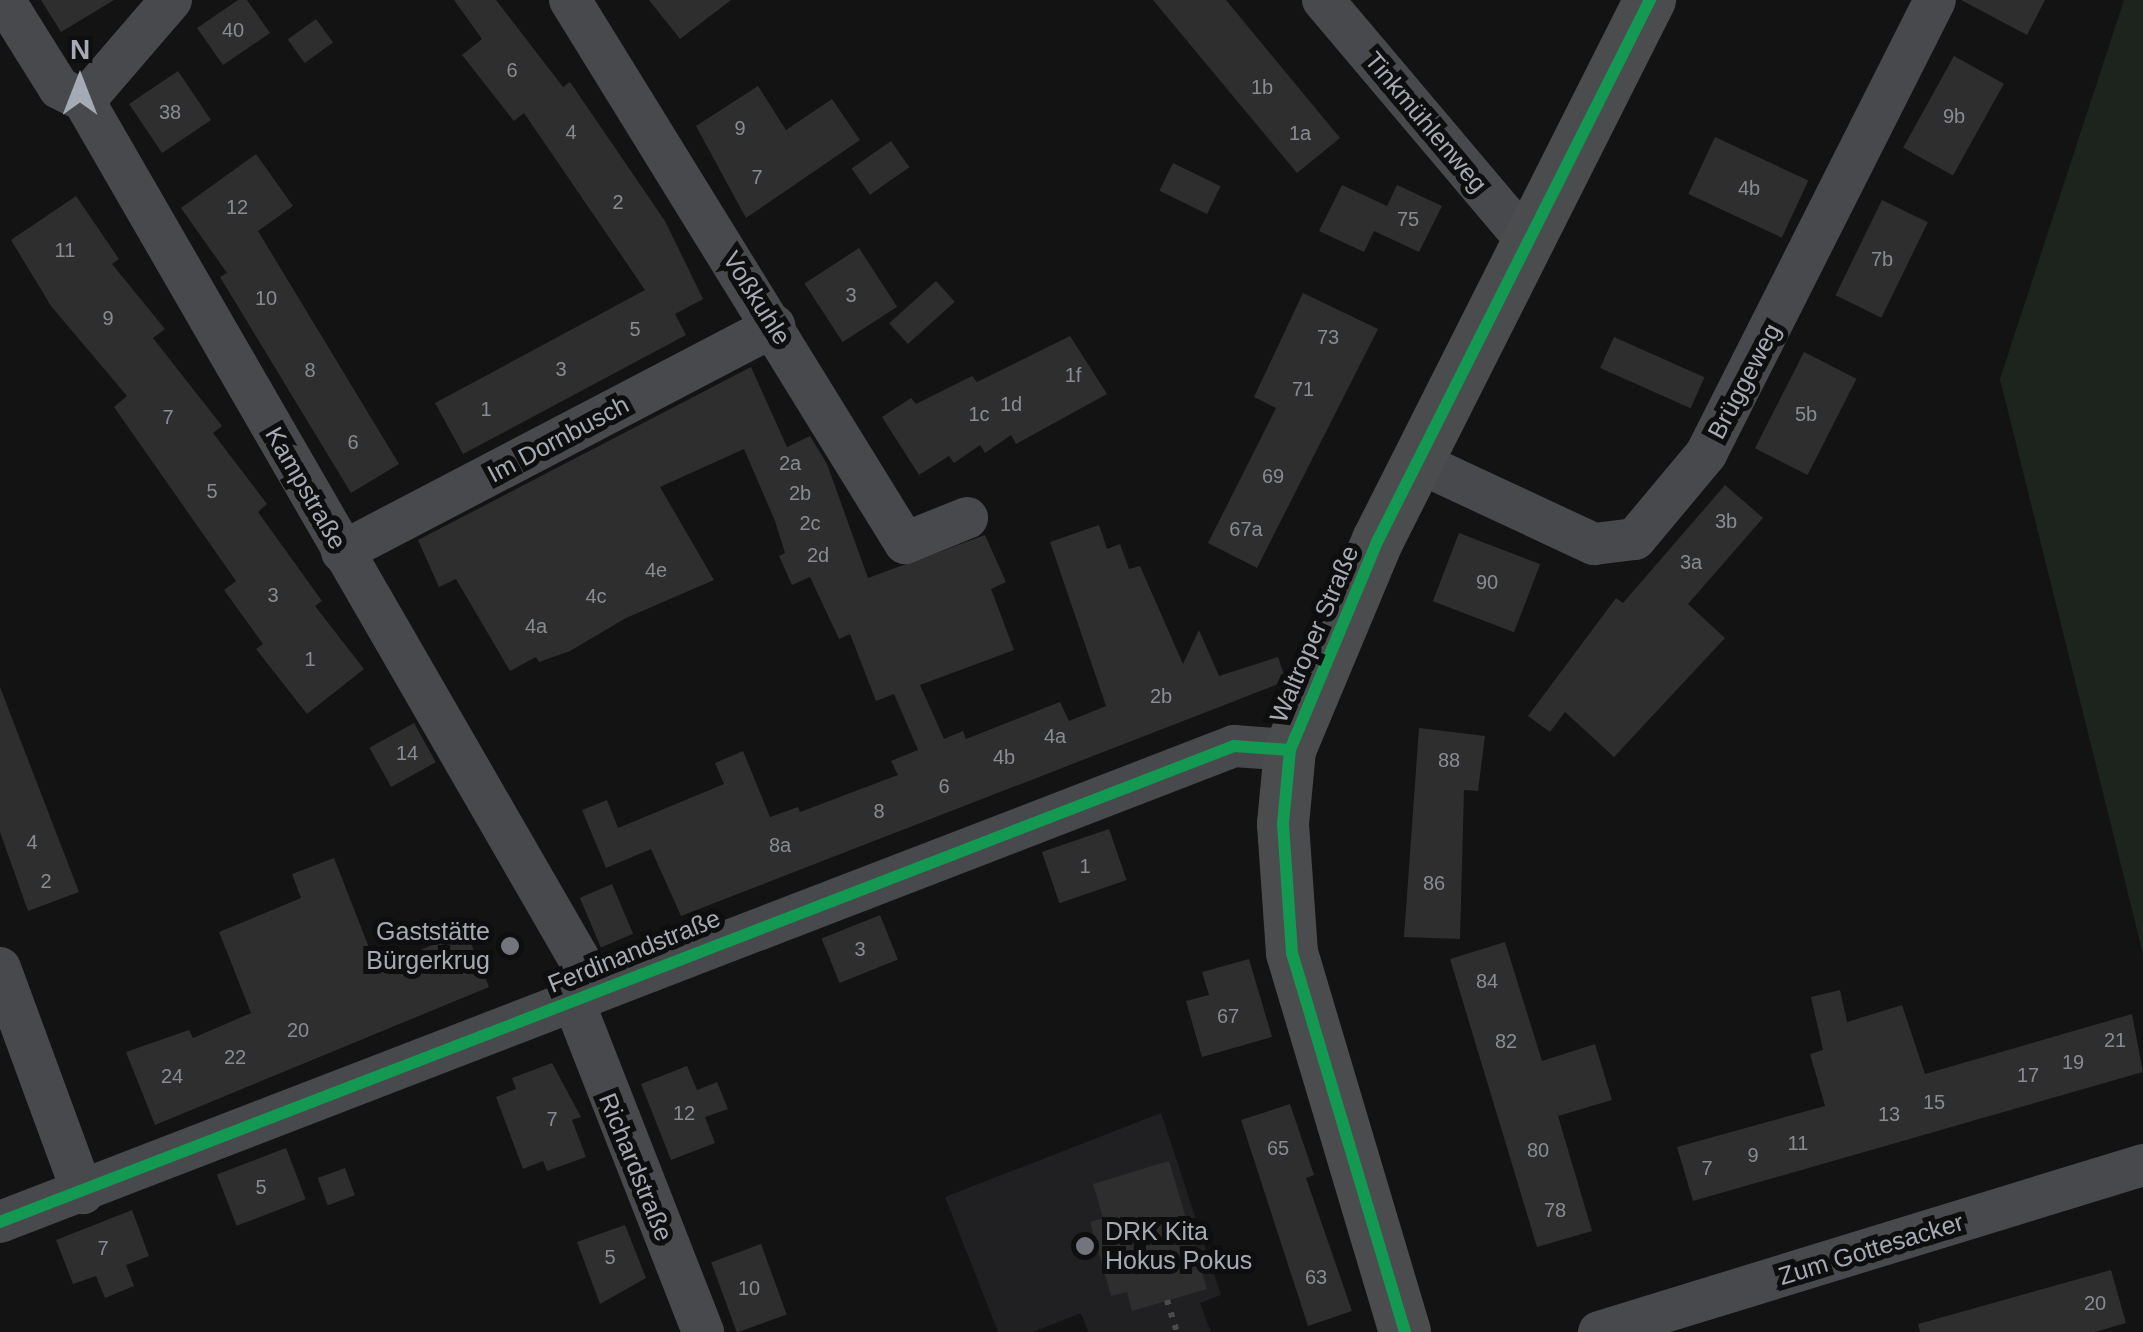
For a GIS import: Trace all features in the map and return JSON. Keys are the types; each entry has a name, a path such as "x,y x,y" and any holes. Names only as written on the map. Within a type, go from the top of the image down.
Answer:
{"main road":[{"name":"Waltroper Straße","path":"1405,1332 1292,954 1284,824 1290,750 1371,556 1650,0"}],"street":[{"name":"Kampstraße","path":"4,0 59,88 84,101 342,552 585,995"},
{"path":"84,101 171,0"},
{"name":"Voßkuhle","path":"570,0 905,543 967,518"},
{"name":"Tinkmühlenweg","path":"1323,0 1360,17 1530,245"},
{"name":"Brüggeweg","path":"1420,463 1594,544 1635,539 1706,454 1935,0"},
{"name":"Im Dornbusch","path":"342,552 774,326"},
{"name":"Ferdinandstraße","path":"0,1222 1234,746 1290,750"},
{"path":"0,968 83,1193"},
{"name":"Richardstraße","path":"585,995 703,1332"},
{"name":"Zum Gottesacker","path":"1599,1332 2143,1166"}],"path":[{"path":"1167,1300 1177,1332"}],"shaded area":[{"path":"2124,0 2143,0 2143,954 2000,379"},
{"name":"DRK Kita Hokus Pokus","path":"1161,1113 1221,1295 1200,1303 1211,1332 1088,1332 1081,1313 1033,1332 998,1332 945,1197"}],"building":[{"path":"41,0 114,0 61,32"},
{"path":"238,0 247,0 270,33 223,65 197,28"},
{"path":"454,0 496,0 563,87 570,82 665,221 703,299 675,314 686,335 463,454 435,403 645,290 524,113 514,121 462,55 482,39"},
{"path":"649,0 731,0 680,39"},
{"path":"1153,0 1226,0 1340,138 1297,173"},
{"path":"1961,0 2045,0 2027,35"},
{"path":"316,19 333,42 305,63 288,40"},
{"path":"1954,56 2004,84 1953,175 1903,148"},
{"path":"178,71 211,120 162,153 129,104"},
{"path":"758,86 786,130 832,99 860,140 746,218 696,126"},
{"path":"1715,137 1808,181 1782,238 1688,194"},
{"path":"891,141 909,167 870,195 852,169"},
{"path":"256,154 293,206 258,231 399,464 351,493 220,277 227,273 181,208"},
{"path":"1173,163 1221,186 1207,214 1159,191"},
{"path":"1342,185 1387,206 1397,185 1442,206 1419,252 1374,231 1364,252 1319,231"},
{"path":"76,196 119,259 112,264 165,329 153,338 222,426 213,433 267,504 258,512 322,601 315,606 364,669 307,714 256,649 263,644 224,590 236,581 114,407 127,396 51,306 11,240"},
{"path":"1882,200 1928,222 1881,318 1836,295"},
{"path":"859,248 897,307 843,342 804,283"},
{"path":"936,281 955,302 908,344 889,323"},
{"path":"1303,293 1378,329 1257,568 1208,543 1276,408 1254,397"},
{"path":"1070,336 1107,394 1016,444 1011,435 985,453 980,445 954,463 949,456 919,475 882,417 911,398 916,404 972,376 977,382"},
{"path":"1614,337 1704,377 1691,408 1600,368"},
{"path":"1804,352 1857,379 1808,475 1755,448"},
{"path":"751,367 787,447 810,436 827,464 868,578 985,535 1006,582 991,589 1014,650 920,685 944,739 963,731 966,739 1060,702 1069,721 1106,706 1050,542 1099,525 1107,549 1120,544 1129,569 1140,566 1183,664 1199,630 1219,676 1278,657 1286,681 681,916 651,849 606,868 582,810 607,800 618,828 724,784 715,763 743,751 770,817 798,807 800,812 898,775 891,761 918,750 894,694 876,701 850,634 839,639 810,577 792,585 779,556 785,553 775,521 744,449 660,487 714,580 626,618 570,651 539,662 536,657 510,671 456,579 439,587 418,540"},
{"path":"1725,485 1763,518 1688,604 1725,638 1614,757 1565,712 1550,732 1528,716 1616,598 1623,603"},
{"path":"1459,533 1540,564 1514,632 1433,601"},
{"path":"0,687 79,892 28,911 0,832"},
{"path":"414,723 436,762 391,787 369,748"},
{"path":"1419,728 1485,736 1478,791 1464,790 1460,939 1404,937"},
{"path":"1109,829 1127,880 1059,903 1042,852"},
{"path":"334,858 377,968 466,931 489,987 155,1125 126,1052 189,1030 193,1038 251,1013 219,932 301,898 292,874"},
{"path":"612,884 633,934 601,947 580,898"},
{"path":"880,915 898,960 840,983 822,939"},
{"path":"1505,942 1542,1061 1595,1044 1612,1100 1558,1116 1592,1231 1537,1247 1450,959"},
{"path":"1249,959 1272,1037 1202,1057 1186,1001 1209,995 1202,972"},
{"path":"1840,990 1847,1022 1902,1005 1925,1074 2132,1014 2143,1072 1693,1201 1677,1147 1825,1106 1810,1054 1823,1050 1811,997"},
{"path":"552,1063 581,1117 572,1120 586,1157 547,1171 543,1161 523,1169 496,1097 516,1089 512,1078"},
{"path":"687,1066 697,1090 717,1082 728,1109 705,1117 715,1143 671,1160 641,1084"},
{"path":"1290,1104 1314,1175 1306,1178 1352,1311 1308,1326 1241,1120"},
{"path":"286,1148 306,1199 237,1226 217,1175"},
{"path":"1169,1161 1207,1289 1132,1311 1127,1292 1111,1296 1090,1222 1103,1218 1093,1184"},
{"path":"345,1168 355,1195 328,1205 318,1178"},
{"path":"132,1210 149,1256 126,1265 134,1286 105,1298 96,1276 73,1284 56,1240"},
{"path":"625,1225 646,1278 600,1304 577,1242"},
{"path":"761,1244 787,1314 737,1332 711,1262"},
{"path":"2111,1270 2126,1323 2095,1332 1920,1332 1918,1324"}],"cycle path":[{"path":"1405,1332 1292,953 1283,824 1290,750 1378,540 1650,0"},
{"path":"0,1222 1234,746 1290,750"}],"place":[{"name":"Gaststätte Bürgerkrug","path":"510,946"},
{"name":"DRK Kita Hokus Pokus","path":"1085,1246"}]}
